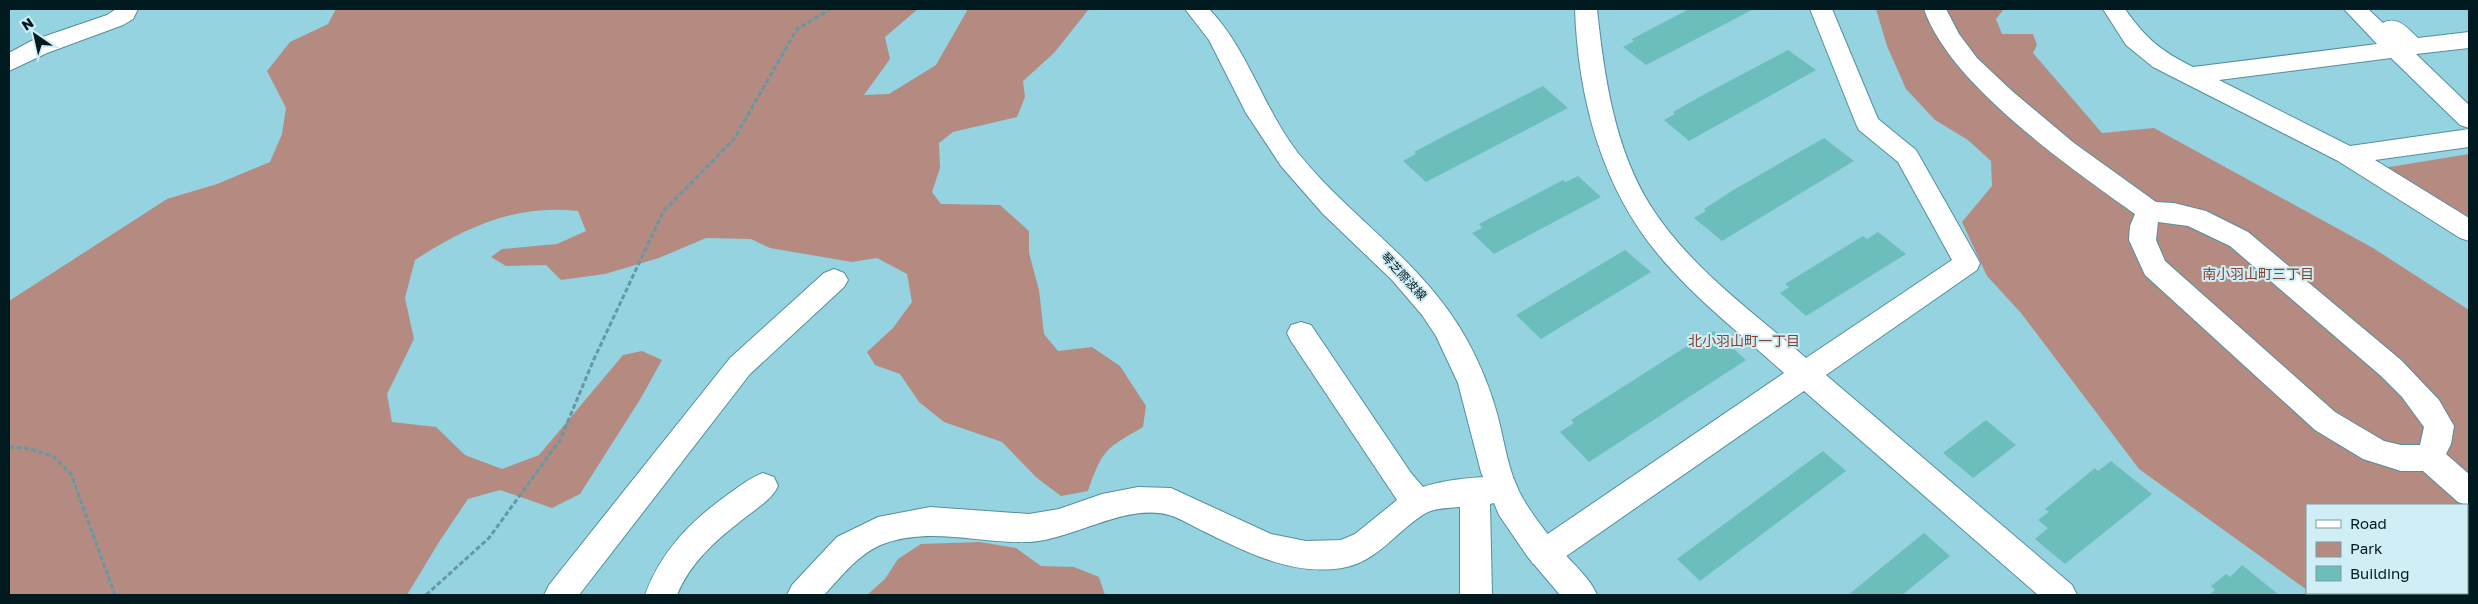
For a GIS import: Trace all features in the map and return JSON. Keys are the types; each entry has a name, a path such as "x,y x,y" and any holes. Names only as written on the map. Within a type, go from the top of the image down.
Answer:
{"street":[{"path":"9,63 39,47 115,20 125,14 127,9"},
{"name":"琴芝際波線","path":"1196,9 1213,28 1267,127 1286,155 1332,206 1420,290 1440,318 1458,349 1470,378 1489,490 1520,522 1544,554 1581,595"},
{"path":"1586,9 1605,132 1621,173 1640,211 1664,244 1690,272 1805,374 2061,595"},
{"path":"1544,554 1968,263 1907,156 1868,124 1821,9"},
{"path":"1935,9 1948,38 1962,58 1989,85 2070,154 2151,212 2162,211 2191,217 2221,228 2238,239 2391,368 2429,408 2439,426 2436,444 2429,457 2415,460 2378,452 2350,440 2325,421 2155,268 2146,253 2141,237 2142,223 2151,212"},
{"path":"2114,9 2134,38 2161,61 2347,155 2469,231"},
{"path":"2354,9 2469,118"},
{"path":"2373,9 2413,47 2469,40"},
{"path":"2188,76 2396,49"},
{"path":"2347,155 2469,138"},
{"path":"560,595 740,366 834,280"},
{"path":"1301,333 1400,482 1417,502"},
{"path":"2429,457 2469,493"},
{"path":"661,595 664,586 690,543 710,525 763,486"},
{"path":"803,595 848,547 878,531 930,521 1029,528 1059,523 1102,508 1138,500 1171,501 1267,547 1306,555 1342,554 1366,544 1417,502 1433,496 1489,490 1476,595"}],"path":[{"path":"426,595 489,538 560,440 594,359 663,212 734,139 775,64 797,29 830,9"},
{"path":"9,447 26,448 53,456 71,474 115,595"}],"green space":[{"path":"336,9 918,9 885,37 890,59 864,95 889,94 936,65 968,9 1089,9 1054,53 1023,81 1025,97 1017,117 953,132 939,143 940,168 932,192 941,204 1000,205 1029,231 1029,253 1039,290 1044,334 1058,351 1092,347 1120,366 1146,406 1143,427 1120,440 1107,452 1098,466 1088,491 1061,496 1037,478 1002,442 944,422 919,402 900,374 875,365 867,352 893,328 912,302 907,274 877,258 852,262 770,248 751,239 706,238 659,258 605,274 561,280 546,265 506,266 491,257 502,249 557,244 586,231 578,211 534,211 492,220 453,237 415,260 405,298 414,339 387,394 392,422 436,427 465,455 502,469 539,455 623,355 642,351 662,360 641,398 580,494 552,508 500,490 468,499 407,595 9,595 9,301 167,199 217,184 270,162 282,134 286,108 267,71 290,42 328,24"},
{"path":"1876,9 2004,9 1996,19 2002,34 2033,34 2037,45 2033,53 2102,133 2154,128 2373,248 2469,310 2469,595 2313,594 2468,594 2468,504 2306,504 2306,589 2139,469 2021,313 1987,276 1962,222 1992,186 1991,161 1968,140 1935,120 1906,89 1887,46"},
{"path":"2469,154 2469,227 2377,169"},
{"path":"980,542 1016,548 1041,566 1074,567 1099,577 1105,595 867,595 885,579 898,559 921,544"}],"building":[{"path":"1689,9 1754,9 1646,65 1623,47 1634,41 1632,39"},
{"path":"1788,50 1816,70 1689,141 1664,120 1675,114 1673,112 1703,95"},
{"path":"1543,86 1568,108 1426,182 1403,161 1416,154 1414,152"},
{"path":"1824,138 1854,161 1722,241 1694,218 1706,211 1704,209 1735,189"},
{"path":"1578,176 1601,197 1494,254 1472,233 1482,228 1479,224 1563,180 1566,182"},
{"path":"1878,232 1906,254 1806,316 1780,293 1789,287 1785,284 1863,236 1867,239"},
{"path":"1625,250 1651,272 1541,339 1516,315"},
{"path":"1714,331 1746,360 1589,462 1560,432 1574,423 1571,420 1698,339"},
{"path":"1986,420 2016,445 1973,478 1943,453"},
{"path":"1823,451 1846,471 1700,581 1677,559"},
{"path":"2111,461 2152,494 2065,564 2035,539 2048,528 2038,520 2049,512 2045,509 2095,468 2098,471"},
{"path":"1924,533 1950,556 1902,595 1848,595"},
{"path":"2242,565 2279,595 2209,595 2215,590 2211,586 2226,574 2230,577"}],"district":[{"name":"南小羽山町三丁目","path":"2258,273"},
{"name":"北小羽山町一丁目","path":"1744,340"}]}
